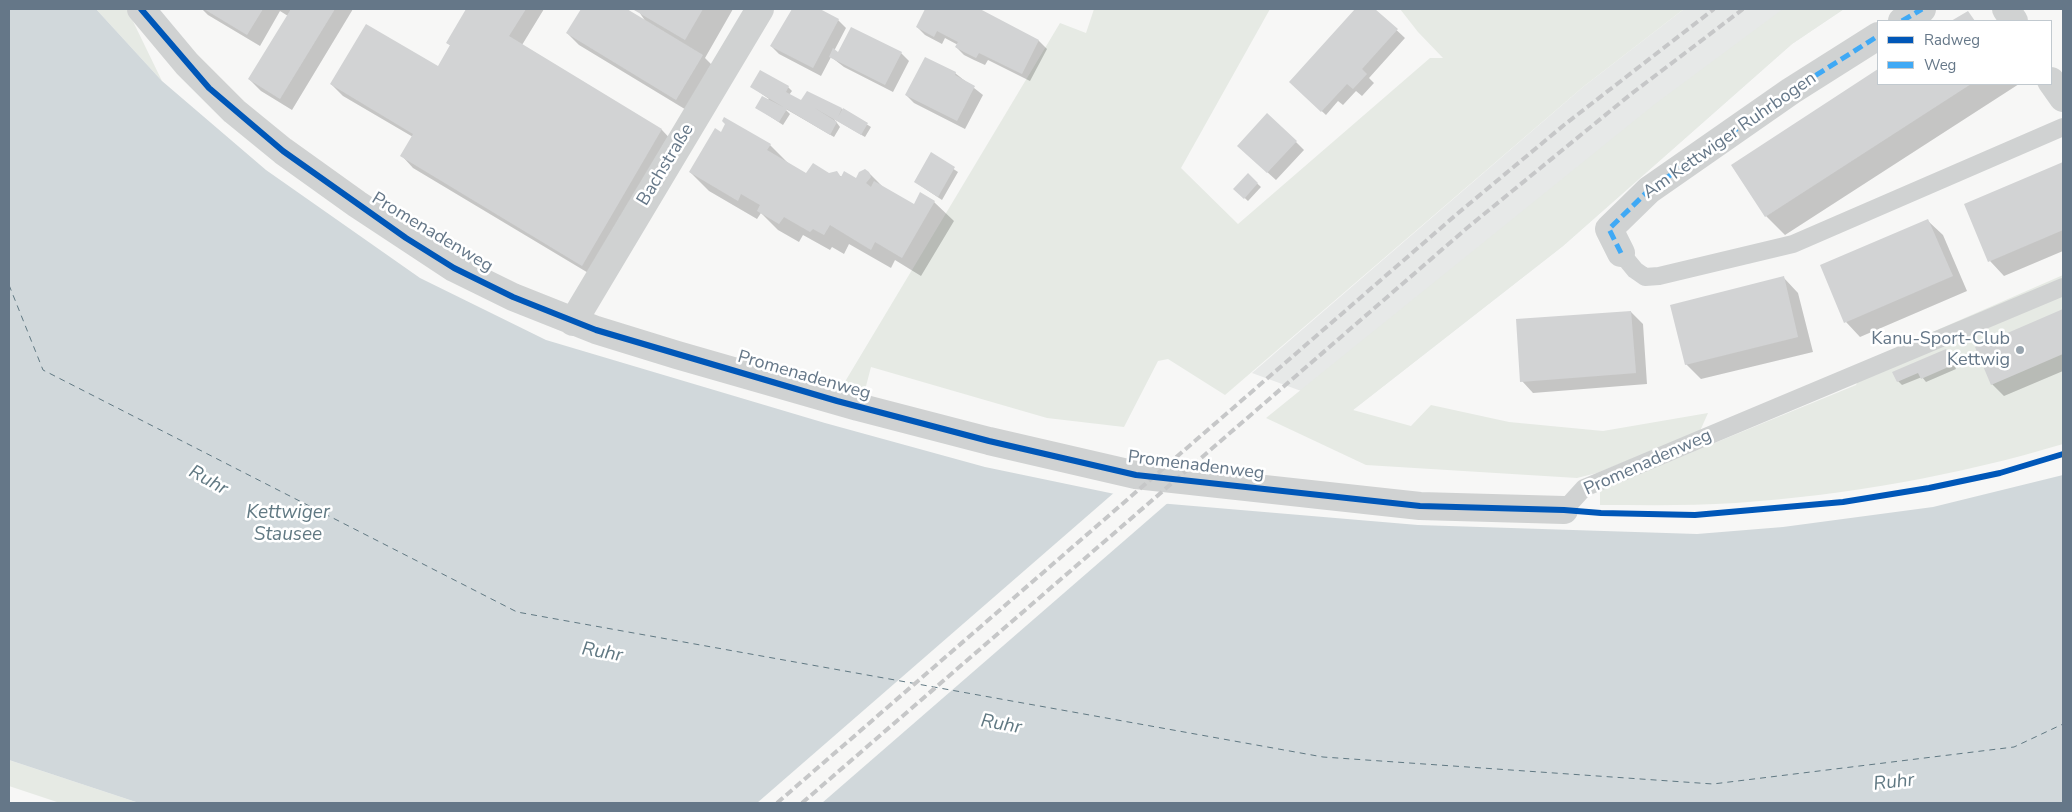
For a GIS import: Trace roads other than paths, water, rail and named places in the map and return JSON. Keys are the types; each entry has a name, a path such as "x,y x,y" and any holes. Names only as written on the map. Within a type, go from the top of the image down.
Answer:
{"street":[{"name":"Promenadenweg","path":"141,9 209,88 234,112 311,172 406,238 454,268 514,297 573,322 677,355 844,403 990,441 1136,475 1420,506 1564,510"},
{"name":"Bachstraße","path":"573,322 760,9"},
{"path":"1904,20 1922,9"},
{"path":"2006,9 2013,20"},
{"name":"Am Kettwiger Ruhrbogen","path":"1621,253 1609,229 1649,190 1791,91 1877,37"},
{"path":"2052,82 2063,98"}],"lane":[{"path":"1621,253 1635,270 1645,277 1659,276 1793,244 2063,127"},
{"name":"Promenadenweg","path":"1564,510 1584,488 2063,287"}],"water":[{"name":"Kettwiger Stausee","path":"9,9 96,9 162,81 266,170 420,278 546,340 825,423 985,467 1158,503 1418,525 1697,534 1783,527 1933,507 2063,475 2063,803 139,803 9,760"}],"railway":[{"path":"777,803 1457,214 1564,125 1714,9"},
{"path":"802,803 1467,228 1631,94 1743,9"}],"place":[{"name":"Kanu-Sport-Club Kettwig","path":"2020,350"}],"water label":[{"name":"Ruhr","path":"208,481"},
{"name":"Ruhr","path":"602,653"},
{"name":"Ruhr","path":"1001,725"},
{"name":"Ruhr","path":"1894,783"}]}
